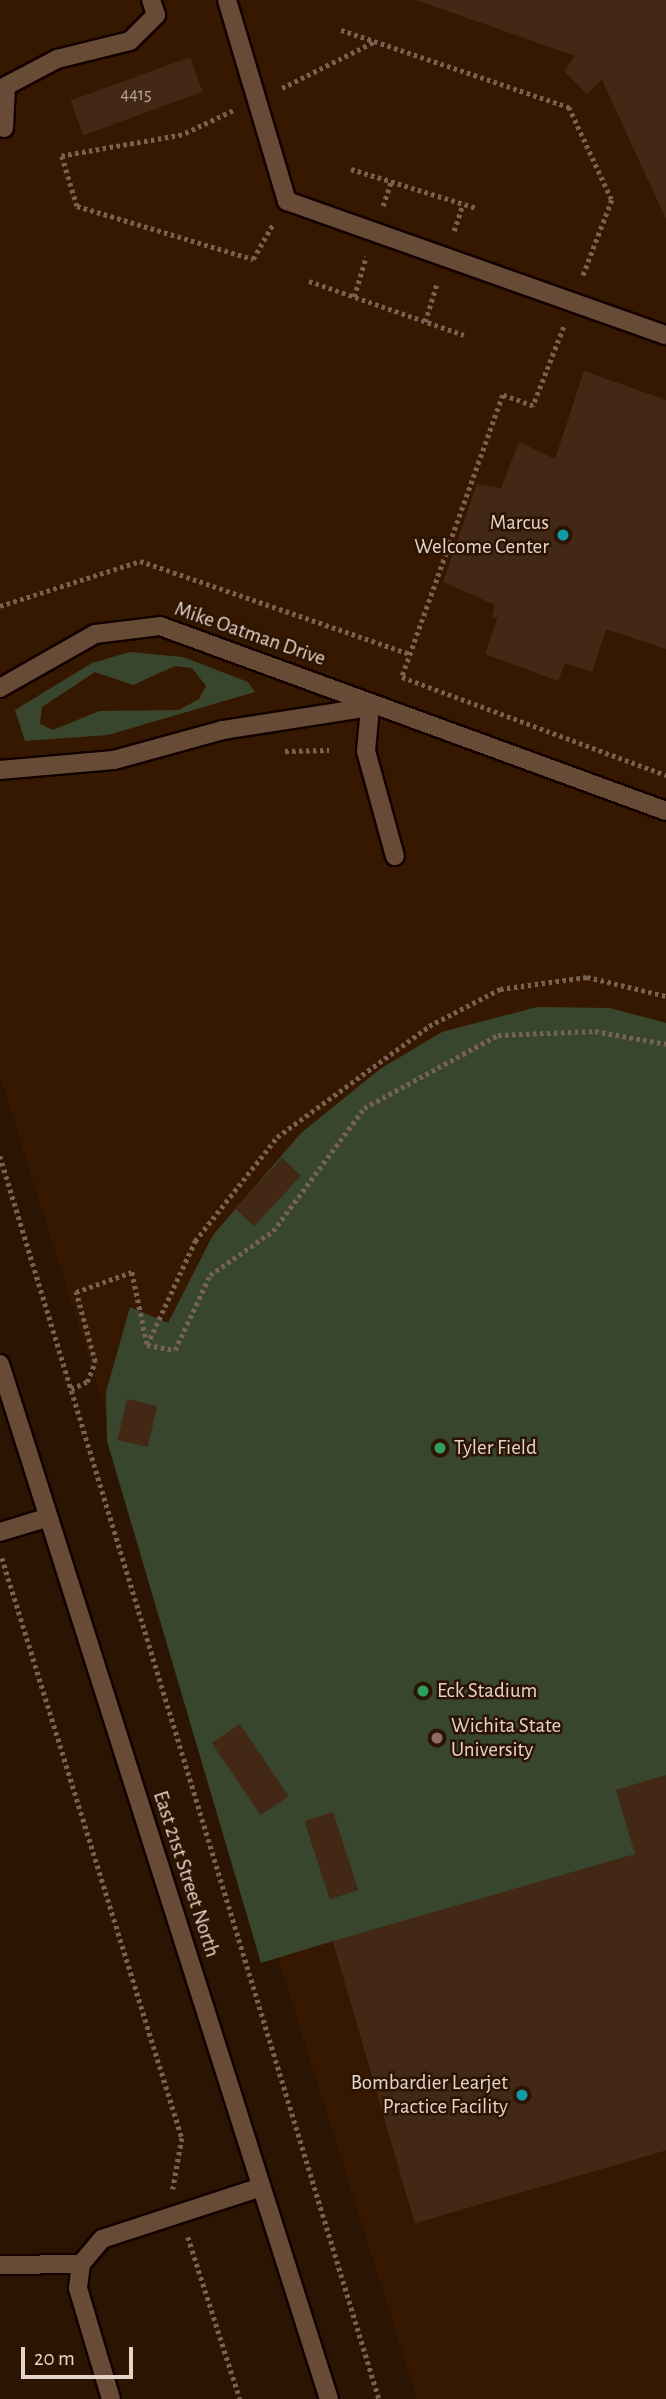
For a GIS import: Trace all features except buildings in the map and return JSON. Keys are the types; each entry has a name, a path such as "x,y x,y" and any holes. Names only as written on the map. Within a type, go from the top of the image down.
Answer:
{"street":[{"path":"4,128 6,86 57,60 130,41 156,15 151,0"},
{"path":"227,0 287,201 666,335"},
{"name":"Mike Oatman Drive","path":"0,688 94,634 151,625 299,672 370,707 666,811"},
{"path":"370,707 366,751 395,856"},
{"name":"Mike Oatman Drive","path":"0,770 114,760 223,730 370,707"},
{"name":"East 21st Street North","path":"0,1364 328,2399"},
{"path":"0,1532 49,1517"},
{"path":"111,2399 78,2288 80,2264 102,2239 261,2188"},
{"path":"0,2265 80,2264"}],"path":[{"path":"341,30 569,107 612,200 533,406 503,395 402,677 666,775"},
{"path":"287,201 253,259 77,206 62,156 182,135 375,42"},
{"path":"351,169 477,208"},
{"path":"309,281 464,335"},
{"path":"0,606 140,561 410,654"},
{"path":"147,1345 195,1241 277,1137 429,1026 500,989 587,977 666,996"},
{"path":"147,1345 175,1350 210,1275 272,1231 364,1108 498,1035 595,1031 666,1044"},
{"path":"0,1156 379,2399"},
{"path":"71,1389 87,1382 95,1362 76,1292 132,1272 147,1345"},
{"path":"0,1551 182,2138 170,2181 240,2399"}],"shaded area":[{"name":"Wichita State University","path":"0,0 666,0 666,2399 417,2399 0,1076"}],"green space":[{"path":"130,652 183,657 248,682 255,692 108,735 25,741 15,710 92,663","holes":["175,666 192,668 206,686 199,699 179,710 99,711 53,730 40,724 42,707 95,672 133,685"]},
{"name":"Eck Stadium","path":"537,1007 610,1008 666,1023 666,2150 415,2223 333,1941 261,1963 107,1441 106,1392 130,1307 168,1323 213,1235 301,1133 380,1069 442,1032"}],"place":[{"name":"Marcus Welcome Center","path":"563,535"},
{"name":"Tyler Field","path":"440,1448"},
{"name":"Eck Stadium","path":"423,1691"},
{"name":"Wichita State University","path":"437,1738"},
{"name":"Bombardier Learjet Practice Facility","path":"522,2095"}]}
